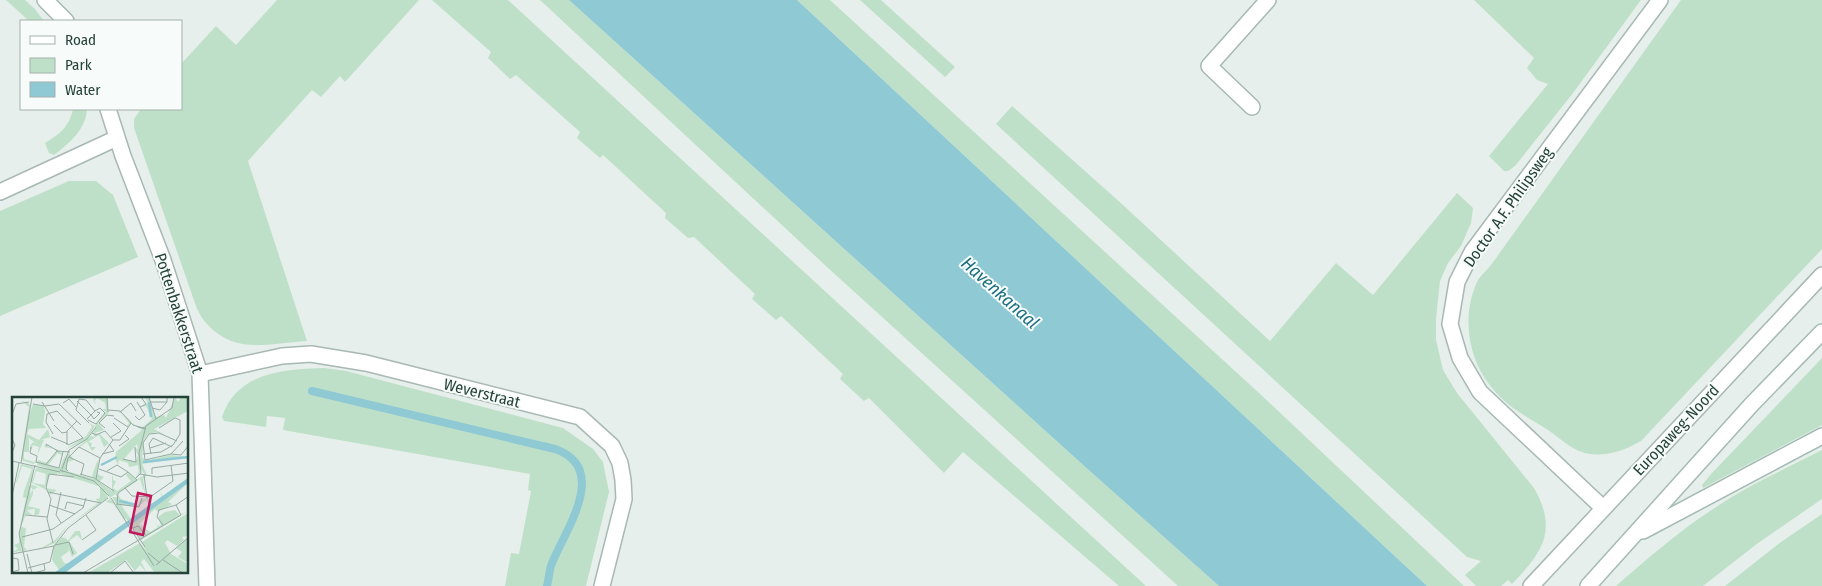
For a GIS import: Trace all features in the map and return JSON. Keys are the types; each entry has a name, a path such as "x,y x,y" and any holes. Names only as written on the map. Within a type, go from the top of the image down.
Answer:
{"street":[{"path":"45,0 65,20"},
{"path":"1252,107 1209,66 1268,0"},
{"name":"Doctor A.F. Philipsweg","path":"1603,508 1480,392 1460,358 1450,324 1457,282 1472,252 1660,0"},
{"name":"Pottenbakkerstraat","path":"108,110 163,260 200,374 207,586"},
{"path":"0,192 117,138"},
{"name":"Europaweg-Noord","path":"1531,586 1822,275"},
{"path":"1588,586 1752,404 1822,332"},
{"name":"Weverstraat","path":"200,374 282,356 311,354 366,363 580,417 612,446 620,464 623,480 624,499 602,586"},
{"path":"1633,536 1822,436"}],"green space":[{"path":"6,0 25,0 43,20 28,20"},
{"path":"277,0 419,0 345,82 340,76 321,97 312,90 248,161 307,341 267,345 242,344 219,334 205,322 197,309 134,128 134,119 140,110 182,110 182,63 216,26 236,45"},
{"path":"432,0 508,0 1146,586 1119,586 963,452 944,473 869,398 864,401 840,379 843,374 781,316 776,320 752,299 755,294 694,237 688,238 665,218 666,213 603,155 600,158 577,138 580,132 516,75 510,79 488,58 491,52"},
{"path":"540,0 569,0 1219,586 1178,586 827,267"},
{"path":"797,0 830,0 1259,393 1464,586 1427,586"},
{"path":"860,0 881,0 955,67 945,77"},
{"path":"1474,0 1641,0 1573,93 1515,166 1508,171 1504,171 1489,156 1548,84 1537,80 1527,68 1534,58"},
{"path":"1681,0 1822,0 1822,249 1641,441 1617,452 1604,454 1584,453 1573,448 1519,412 1505,401 1484,378 1473,352 1470,338 1468,324 1472,295 1478,280 1491,265"},
{"path":"1012,106 1123,205 1270,341 1336,263 1373,295 1457,193 1473,208 1471,223 1461,246 1448,263 1440,281 1436,340 1443,370 1457,393 1534,488 1541,503 1546,528 1544,540 1532,561 1512,584 1508,580 1501,586 1476,586 1465,575 1481,561 1467,557 996,124"},
{"path":"73,110 87,110 84,123 76,135 54,155 49,153 45,143 63,129 69,121"},
{"path":"69,181 96,181 113,195 138,257 0,316 0,211"},
{"path":"1822,358 1822,425 1703,488 1702,485 1712,473"},
{"path":"324,368 346,371 563,428 593,449 603,462 609,492 586,586 505,586 511,553 519,554 531,491 528,490 530,474 283,430 285,418 267,416 266,427 224,421 222,417 229,402 250,382 278,372"},
{"path":"1822,450 1822,499 1758,543 1703,586 1616,586 1676,536 1713,509 1753,485"},
{"path":"1822,514 1822,586 1725,586 1781,542"}],"water":[{"name":"Havenkanaal","path":"569,0 797,0 1427,586 1219,586"}],"waterway":[{"path":"312,391 555,449 571,458 580,470 582,484 574,517 552,563 547,586"}]}
